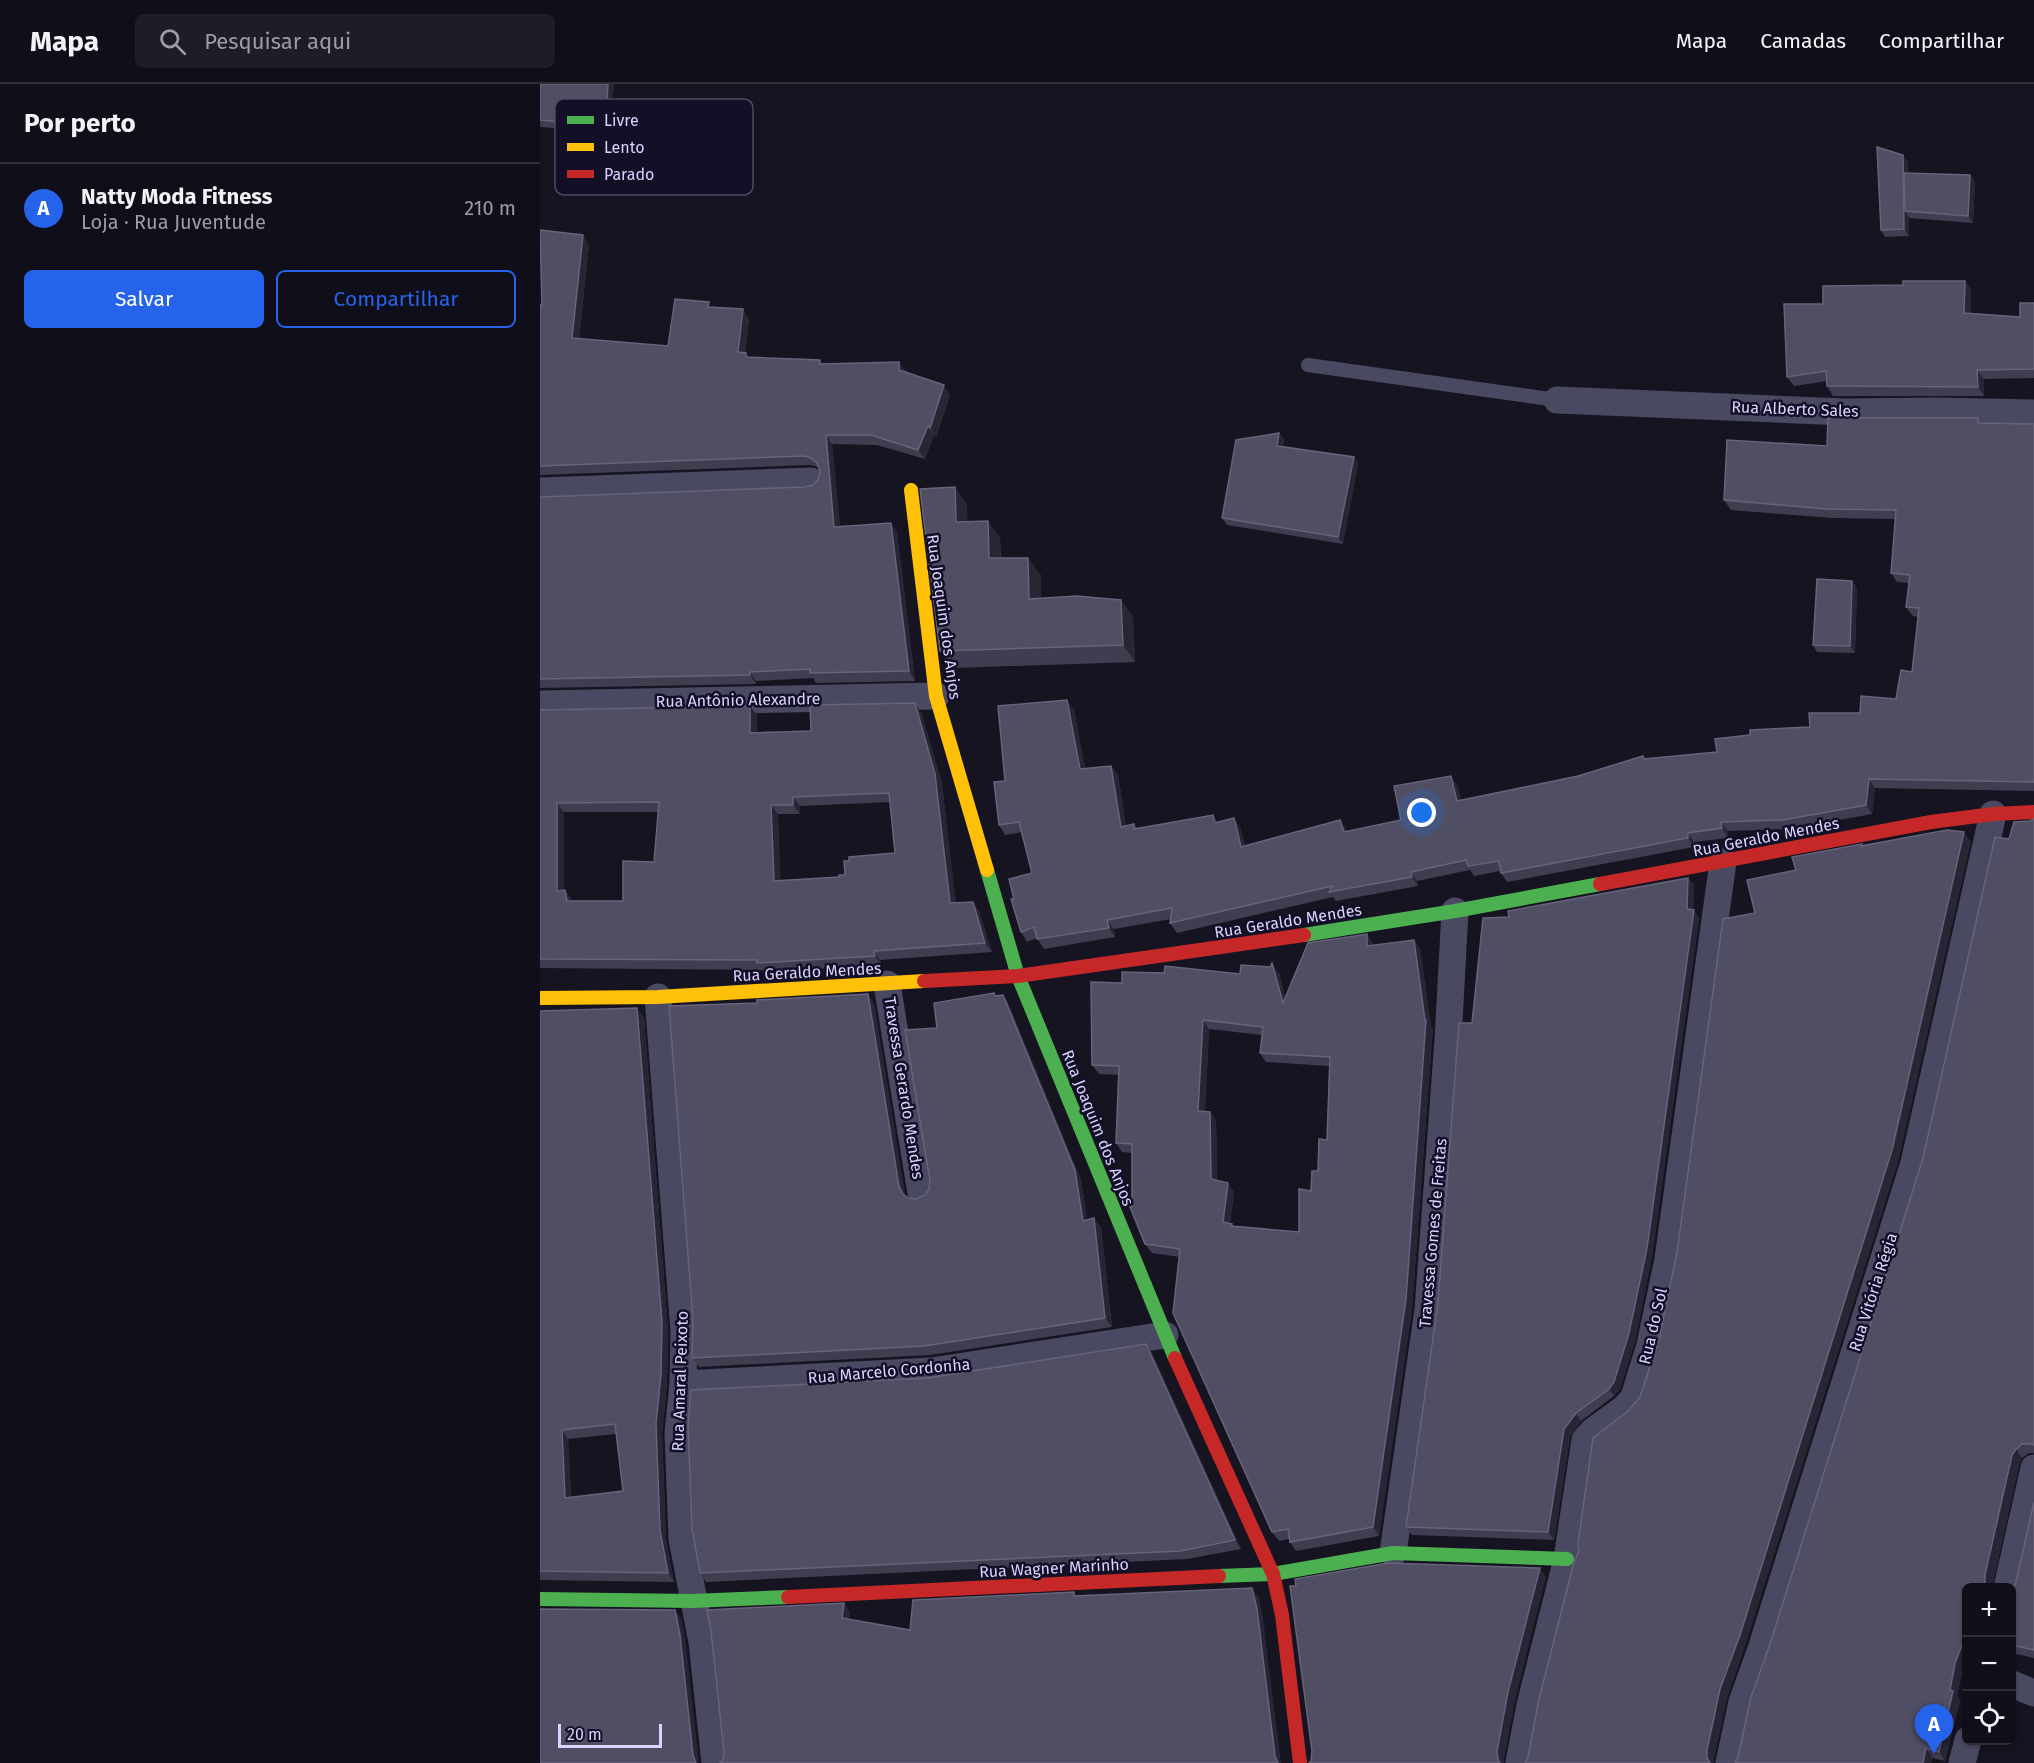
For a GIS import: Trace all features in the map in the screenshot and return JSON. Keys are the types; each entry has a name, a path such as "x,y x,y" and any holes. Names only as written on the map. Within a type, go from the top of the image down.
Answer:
{"street":[{"name":"Rua Alberto Sales","path":"1557,399 1845,412 2034,413"},
{"path":"540,491 811,481"},
{"name":"Rua Joaquim dos Anjos","path":"911,490 936,696 1018,976 1165,1335 1273,1574 1282,1615 1299,1763"},
{"name":"Rua Antônio Alexandre","path":"540,704 936,696"},
{"name":"Rua Geraldo Mendes","path":"540,998 658,997 1018,976 1222,948 1455,911 1930,822 1993,814 2034,812"},
{"name":"Rua Vitória Régia","path":"1730,1763 1742,1702 1761,1649 1914,1163 1993,814"},
{"name":"Rua do Sol","path":"1519,1763 1530,1706 1567,1559 1585,1440 1593,1431 1625,1408 1634,1397 1650,1345 1668,1259 1723,862"},
{"name":"Travessa Gomes de Freitas","path":"1393,1553 1428,1310 1455,911"},
{"name":"Travessa Gerardo Mendes","path":"887,984 921,1192"},
{"name":"Rua Amaral Peixoto","path":"658,997 684,1331 683,1384 678,1433 682,1539 706,1674 715,1763"},
{"name":"Rua Marcelo Cordonha","path":"683,1384 932,1371 1165,1335"},
{"path":"2008,1583 2034,1468"},
{"name":"Rua Wagner Marinho","path":"540,1599 692,1601 1273,1574 1393,1553 1567,1559"},
{"path":"2016,1686 2034,1693"},
{"path":"1962,1763 1967,1745"}],"lane":[{"path":"1308,365 1557,399"}],"building":[{"path":"540,84 608,84 607,99 555,99 555,121 540,120"},
{"path":"1877,147 1903,155 1904,229 1881,230"},
{"path":"1904,173 1970,175 1968,216 1905,211"},
{"path":"540,230 583,235 572,338 668,346 675,299 709,302 708,307 743,309 738,352 746,353 746,357 820,360 820,364 899,362 899,370 944,385 930,428 928,426 918,450 871,435 826,435 834,527 891,523 909,671 810,673 810,669 750,672 750,675 540,679 540,497 805,487 813,485 818,480 820,472 817,463 804,456 540,466 540,305 542,305"},
{"path":"1903,281 1965,281 1964,313 2020,317 2020,303 2034,303 2034,369 1977,370 1978,387 1827,386 1826,371 1787,377 1784,304 1823,304 1823,286 1903,285"},
{"path":"1828,418 1978,418 1978,423 2034,424 2034,782 1869,779 1866,805 1783,820 1721,822 1722,828 1688,833 1688,838 1501,873 1499,861 1468,866 1466,860 1411,872 1412,877 1329,892 1332,886 1170,923 1172,908 1107,920 1109,928 1037,939 1034,927 1021,932 1011,899 1014,899 1009,879 1032,873 1019,822 999,825 994,782 1005,781 998,706 1067,700 1080,769 1111,766 1121,827 1134,824 1134,829 1213,815 1215,823 1234,818 1241,847 1340,820 1344,832 1401,820 1394,786 1451,776 1457,801 1578,776 1643,756 1644,759 1717,752 1715,739 1750,735 1750,730 1810,727 1809,713 1860,713 1861,696 1896,699 1901,670 1912,672 1919,608 1906,607 1910,575 1891,573 1896,510 1826,509 1724,500 1727,440 1827,446"},
{"path":"1279,433 1277,446 1354,457 1338,537 1222,518 1236,440"},
{"path":"955,487 956,522 988,521 989,558 1028,558 1029,599 1077,596 1121,600 1123,645 940,651 920,489"},
{"path":"1817,579 1852,581 1850,646 1813,645"},
{"path":"915,703 935,774 950,903 973,902 985,943 874,951 875,956 757,963 757,960 540,959 540,710 750,706 750,733 811,731 810,705","holes":["889,793 895,853 849,857 849,861 844,861 845,875 839,875 839,877 774,881 771,805 793,805 793,797","659,802 654,862 623,861 623,901 567,901 565,890 557,891 557,803"]},
{"path":"2034,819 2034,1445 2022,1444 2012,1455 1985,1583 1962,1583 1962,1645 1955,1663 1950,1690 1953,1691 1939,1752 1926,1748 1923,1763 1735,1763 1751,1697 1770,1644 1923,1158 1995,837 2009,839 2014,822"},
{"path":"1947,830 1964,832 1892,1150 1740,1635 1720,1689 1707,1750 1710,1763 1525,1763 1539,1699 1574,1562 1579,1551 1578,1543 1593,1438 1628,1411 1640,1397 1659,1339 1677,1252 1723,919 1755,913 1747,880 1796,870 1792,857"},
{"path":"1688,878 1687,909 1694,910 1647,1248 1629,1333 1614,1382 1609,1389 1576,1413 1564,1429 1548,1532 1406,1527 1438,1303 1459,1023 1472,1023 1483,918 1509,917 1508,911"},
{"path":"1367,934 1367,946 1414,940 1426,1020 1406,1299 1373,1527 1290,1542 1288,1529 1272,1532 1173,1313 1180,1249 1145,1244 1130,1207 1132,1207 1132,1144 1116,1143 1119,1066 1092,1065 1091,982 1122,983 1122,972 1164,973 1165,966 1240,974 1241,965 1270,967 1272,963 1283,1003 1308,943","holes":["1203,1020 1263,1027 1260,1053 1330,1057 1327,1140 1319,1139 1318,1171 1312,1171 1311,1191 1299,1189 1299,1232 1231,1226 1232,1224 1223,1222 1228,1183 1211,1179 1210,1112 1198,1111"]},
{"path":"994,993 995,996 1003,995 1075,1170 1083,1221 1094,1218 1105,1318 924,1346 692,1358 693,1320 669,1006 757,1003 757,1000 868,994 899,1186 908,1198 916,1199 925,1195 930,1181 905,1030 937,1028 934,1003"},
{"path":"637,1008 662,1322 661,1374 656,1424 660,1530 668,1573 540,1571 540,1011","holes":["615,1424 623,1491 565,1498 562,1430"]},
{"path":"1146,1344 1235,1540 1181,1551 700,1573 692,1529 688,1425 691,1390 927,1378"},
{"path":"2034,1502 2034,1650 2016,1646 2016,1582"},
{"path":"1388,1563 1540,1568 1508,1692 1497,1751 1500,1763 1309,1763 1312,1751 1290,1586 1296,1586 1295,1579"},
{"path":"1252,1588 1257,1609 1275,1756 1278,1763 720,1763 724,1752 707,1610 844,1603 842,1618 910,1630 913,1600 1074,1592 1074,1596"},
{"path":"540,1609 675,1610 680,1635 693,1755 696,1763 540,1763"}],"traffic: fast":[{"path":"987,870 1018,976 1175,1358"},
{"path":"1304,935 1455,911 1600,884"},
{"path":"1219,1576 1273,1574 1393,1553 1567,1559"},
{"path":"540,1599 692,1601 788,1597"}],"traffic: slow":[{"path":"911,490 936,696 987,870"},
{"path":"540,998 658,997 924,981"}],"traffic: jam":[{"path":"1600,884 1931,822 1993,814 2034,812"},
{"path":"924,981 1018,976 1304,935"},
{"path":"1175,1358 1273,1574 1282,1615 1300,1763"},
{"path":"788,1597 1219,1576"}],"place":[{"name":"Natty Moda Fitness","path":"1934,1754"}]}
